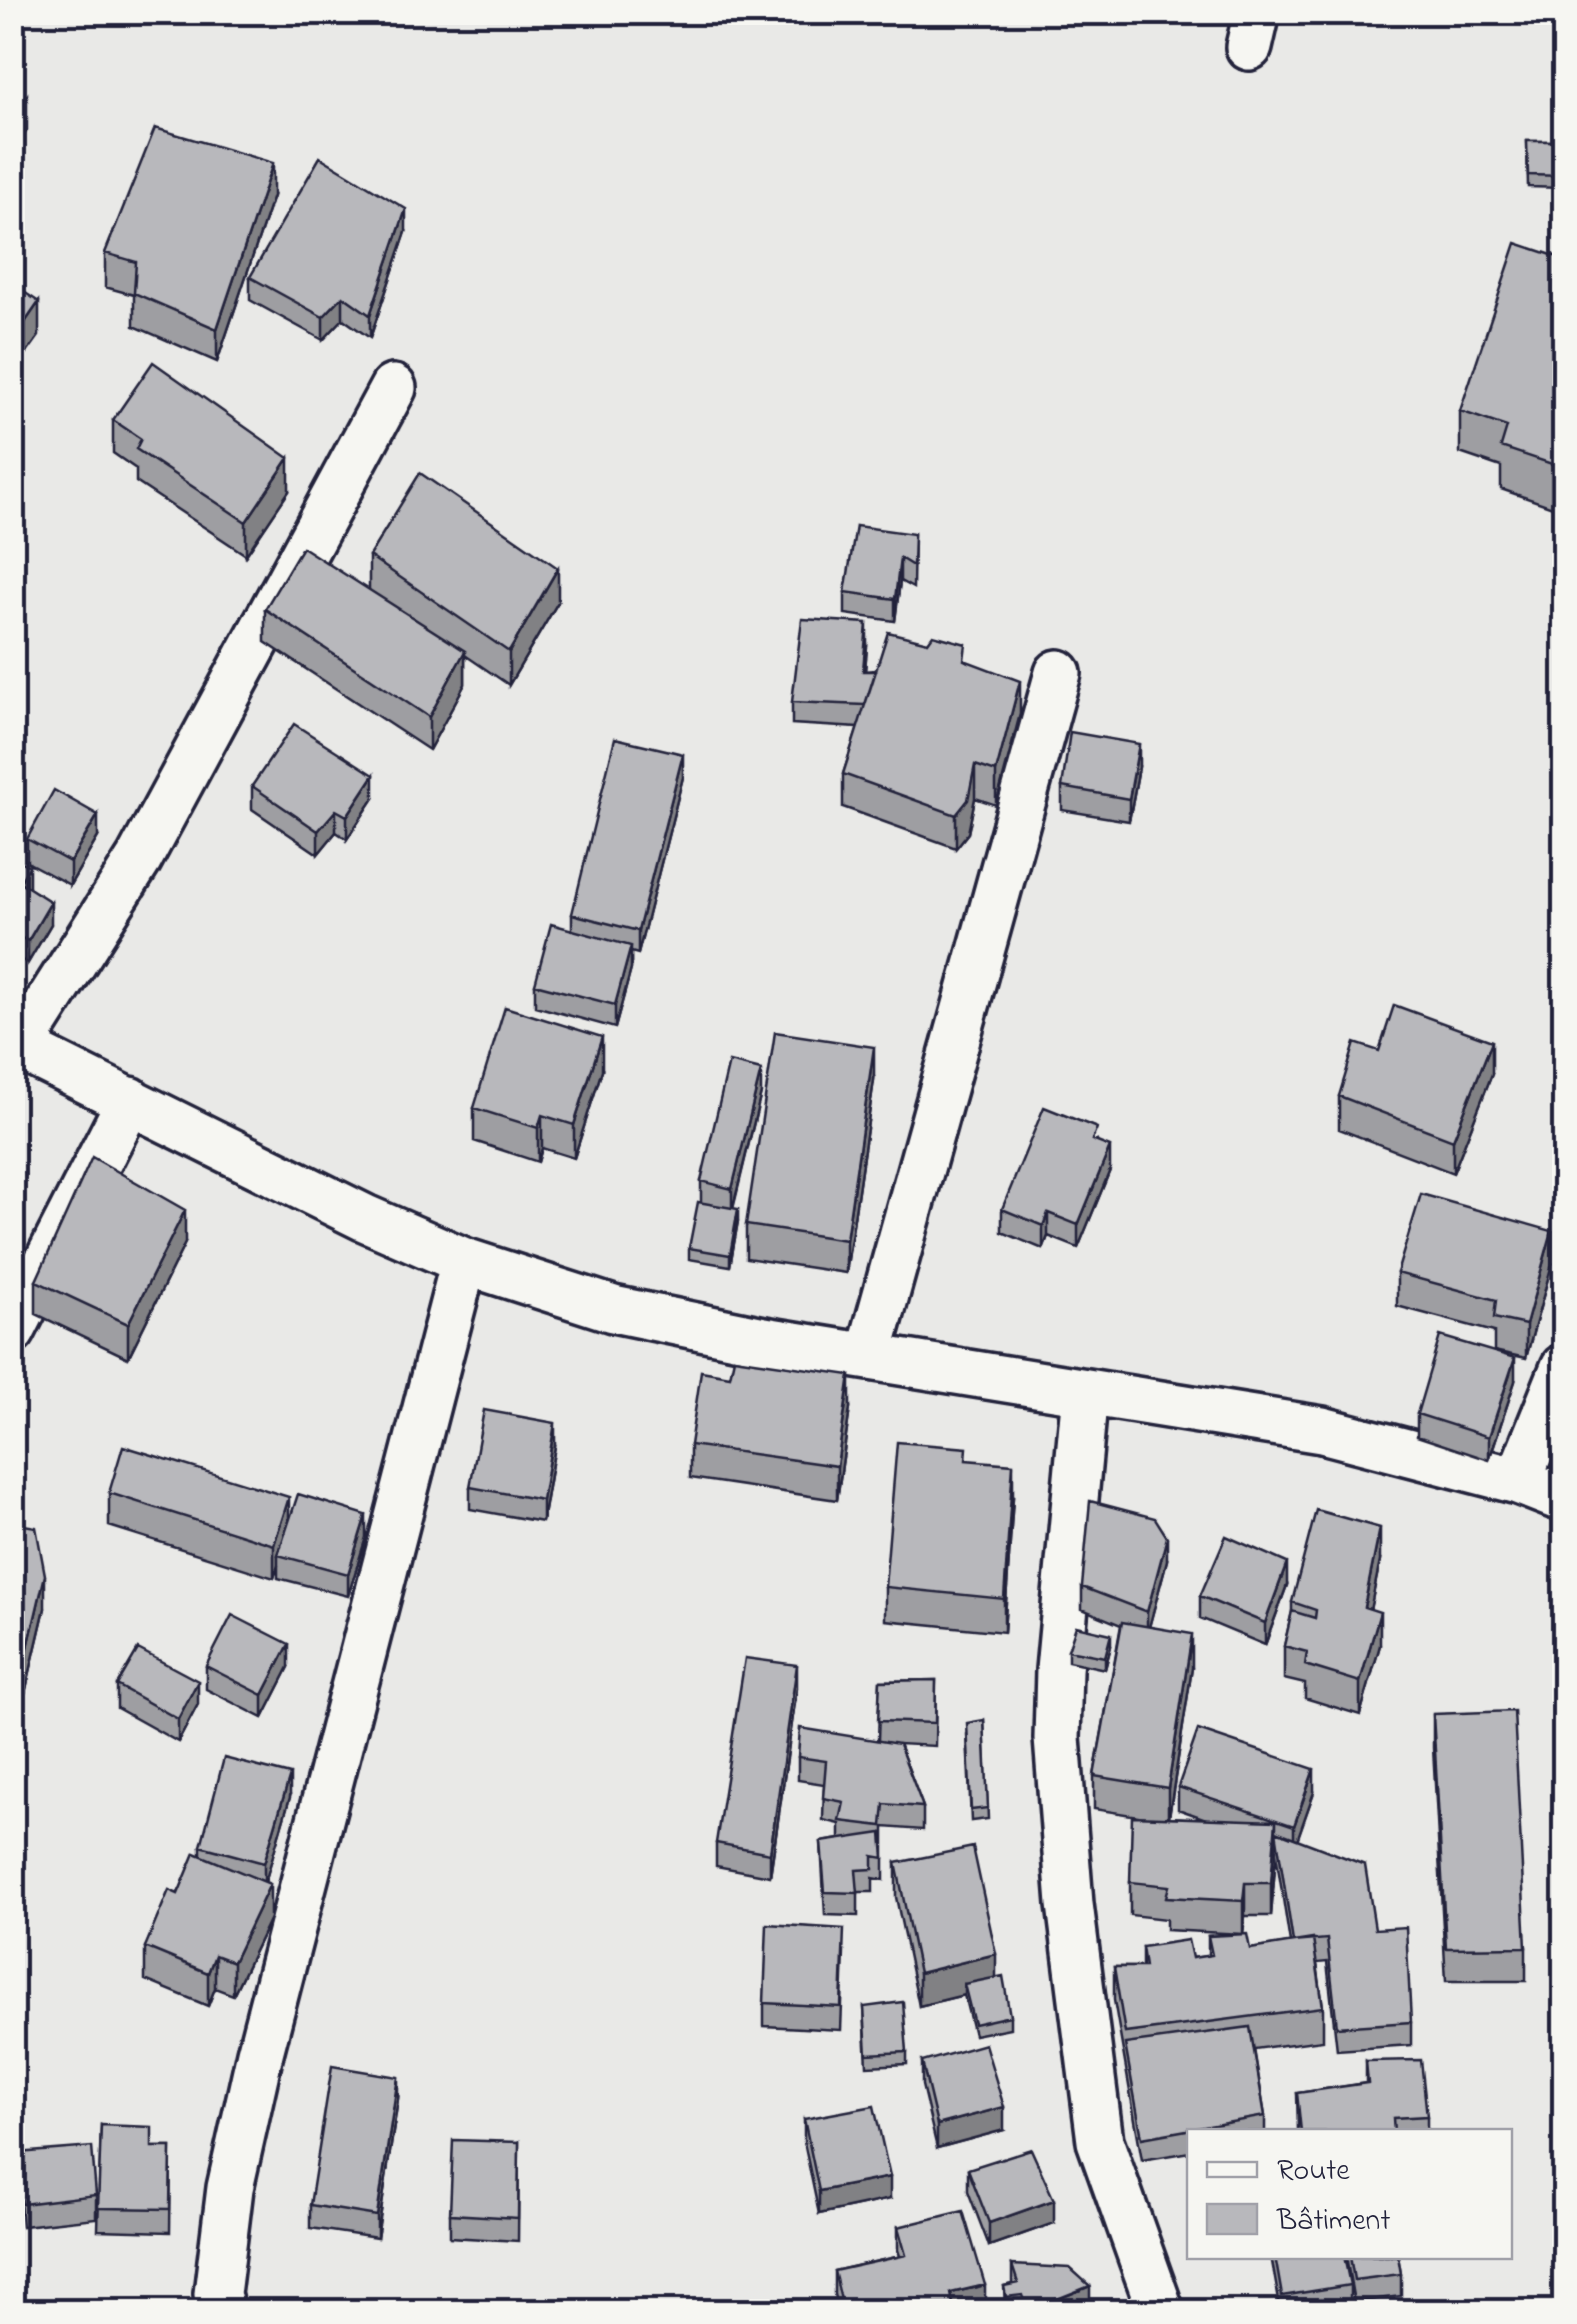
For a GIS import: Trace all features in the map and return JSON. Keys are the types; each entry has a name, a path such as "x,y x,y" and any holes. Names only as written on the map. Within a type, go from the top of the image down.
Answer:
{"street":[{"path":"394,388 139,859 16,1045 248,1163 464,1261 631,1314 1322,1430 1518,1481 1564,1499"},
{"path":"869,1356 1058,673"},
{"path":"12,1332 130,1100"},
{"path":"221,2312 217,2294 230,2188 260,2053 464,1261"},
{"path":"1518,1481 1564,1366"},
{"path":"1085,1392 1059,1670 1057,1738 1070,1904 1100,2141 1161,2312"}],"building":[{"path":"12,87 27,96 12,123"},
{"path":"155,128 273,163 217,329 134,293 136,262 105,253"},
{"path":"1527,141 1564,141 1564,176 1528,175"},
{"path":"320,157 406,209 370,315 343,296 323,317 250,277"},
{"path":"1516,243 1564,259 1564,468 1501,447 1507,427 1460,411"},
{"path":"12,284 39,302 12,341"},
{"path":"153,362 289,458 246,522 136,449 141,439 113,420"},
{"path":"420,473 558,568 509,652 369,556"},
{"path":"856,526 914,534 913,566 900,558 895,599 845,592"},
{"path":"302,547 465,651 429,717 265,609"},
{"path":"802,619 867,623 863,671 876,671 865,705 792,702"},
{"path":"888,632 928,642 933,635 966,644 964,660 1020,681 996,772 975,765 968,800 956,815 843,774"},
{"path":"294,724 374,775 347,816 336,810 318,831 252,786"},
{"path":"1070,732 1139,744 1129,799 1062,787"},
{"path":"615,738 683,754 638,931 572,914"},
{"path":"54,790 98,815 70,862 27,839"},
{"path":"12,857 29,866 20,882 51,902 28,941 12,933"},
{"path":"551,924 631,946 615,1005 535,984"},
{"path":"1394,1005 1492,1041 1453,1140 1339,1096 1355,1043 1379,1051"},
{"path":"505,1007 602,1037 574,1125 542,1115 538,1128 474,1108"},
{"path":"775,1032 874,1047 846,1240 746,1225"},
{"path":"729,1062 761,1070 732,1189 701,1181"},
{"path":"1044,1107 1097,1128 1092,1140 1110,1147 1078,1225 1048,1213 1043,1226 1002,1209"},
{"path":"92,1157 185,1210 128,1324 36,1281"},
{"path":"1421,1194 1552,1231 1526,1325 1494,1318 1496,1300 1397,1273"},
{"path":"698,1202 738,1209 730,1255 689,1248"},
{"path":"1440,1336 1515,1358 1489,1437 1417,1414"},
{"path":"734,1358 850,1375 837,1466 690,1445 701,1371 730,1376"},
{"path":"484,1410 555,1423 542,1500 470,1487"},
{"path":"897,1442 967,1448 966,1460 1013,1464 1004,1599 885,1587"},
{"path":"123,1446 289,1497 274,1545 109,1493"},
{"path":"298,1494 366,1515 348,1574 278,1555"},
{"path":"1090,1501 1155,1518 1167,1537 1147,1612 1082,1587"},
{"path":"1316,1510 1380,1528 1364,1607 1380,1612 1360,1682 1305,1665 1307,1652 1284,1646 1292,1611 1315,1618 1316,1610 1292,1602"},
{"path":"12,1523 36,1527 45,1575 21,1677 12,1675"},
{"path":"1226,1536 1287,1563 1265,1623 1200,1596"},
{"path":"232,1615 289,1644 263,1695 206,1666"},
{"path":"1122,1622 1192,1634 1168,1788 1094,1776"},
{"path":"1076,1626 1111,1634 1105,1657 1068,1650"},
{"path":"138,1649 198,1681 178,1719 117,1685"},
{"path":"745,1658 797,1665 770,1853 716,1843"},
{"path":"936,1680 935,1723 878,1721 880,1681"},
{"path":"1514,1711 1526,1947 1446,1948 1433,1714"},
{"path":"984,1720 988,1808 971,1810 967,1723"},
{"path":"800,1728 899,1744 923,1807 884,1804 882,1826 840,1821 844,1802 823,1798 826,1761 798,1757"},
{"path":"1198,1730 1314,1769 1294,1826 1178,1787"},
{"path":"224,1758 290,1775 264,1863 201,1846"},
{"path":"1132,1816 1276,1821 1271,1883 1245,1883 1243,1901 1166,1897 1169,1886 1130,1882"},
{"path":"1276,1831 1365,1865 1375,1929 1406,1927 1411,2022 1337,2027 1327,1939 1293,1942"},
{"path":"882,1833 884,1858 873,1856 873,1869 856,1870 858,1893 825,1892 821,1842"},
{"path":"973,1847 996,1954 919,1973 896,1863"},
{"path":"195,1853 270,1884 233,1962 215,1955 208,1973 145,1947 169,1890 178,1894"},
{"path":"767,1924 844,1929 841,2007 764,2003"},
{"path":"1247,1934 1250,1949 1313,1939 1323,2007 1125,2033 1114,1967 1145,1967 1142,1947 1188,1940 1192,1958 1212,1955 1208,1936"},
{"path":"1003,1976 1010,2016 974,2024 964,1984"},
{"path":"903,2002 907,2052 867,2054 864,2007"},
{"path":"1250,2027 1265,2116 1142,2138 1125,2044"},
{"path":"985,2044 1004,2107 937,2125 922,2062"},
{"path":"1421,2060 1427,2116 1393,2118 1394,2129 1301,2129 1297,2093 1368,2083 1366,2061"},
{"path":"332,2066 398,2077 377,2216 310,2205"},
{"path":"874,2106 890,2177 819,2191 804,2119"},
{"path":"101,2125 152,2127 152,2147 171,2147 170,2209 98,2208"},
{"path":"453,2140 519,2142 518,2218 450,2214"},
{"path":"92,2147 96,2195 22,2204 18,2153"},
{"path":"1031,2149 1054,2200 989,2223 968,2169"},
{"path":"963,2211 985,2285 951,2293 953,2304 924,2310 946,2312 844,2312 834,2271 906,2255 898,2227"},
{"path":"1276,2259 1345,2259 1350,2285 1282,2296"},
{"path":"1350,2259 1398,2259 1401,2274 1354,2280"},
{"path":"1012,2265 1070,2268 1090,2286 1027,2311 1022,2295 1006,2297 1004,2286 1018,2283"}]}
